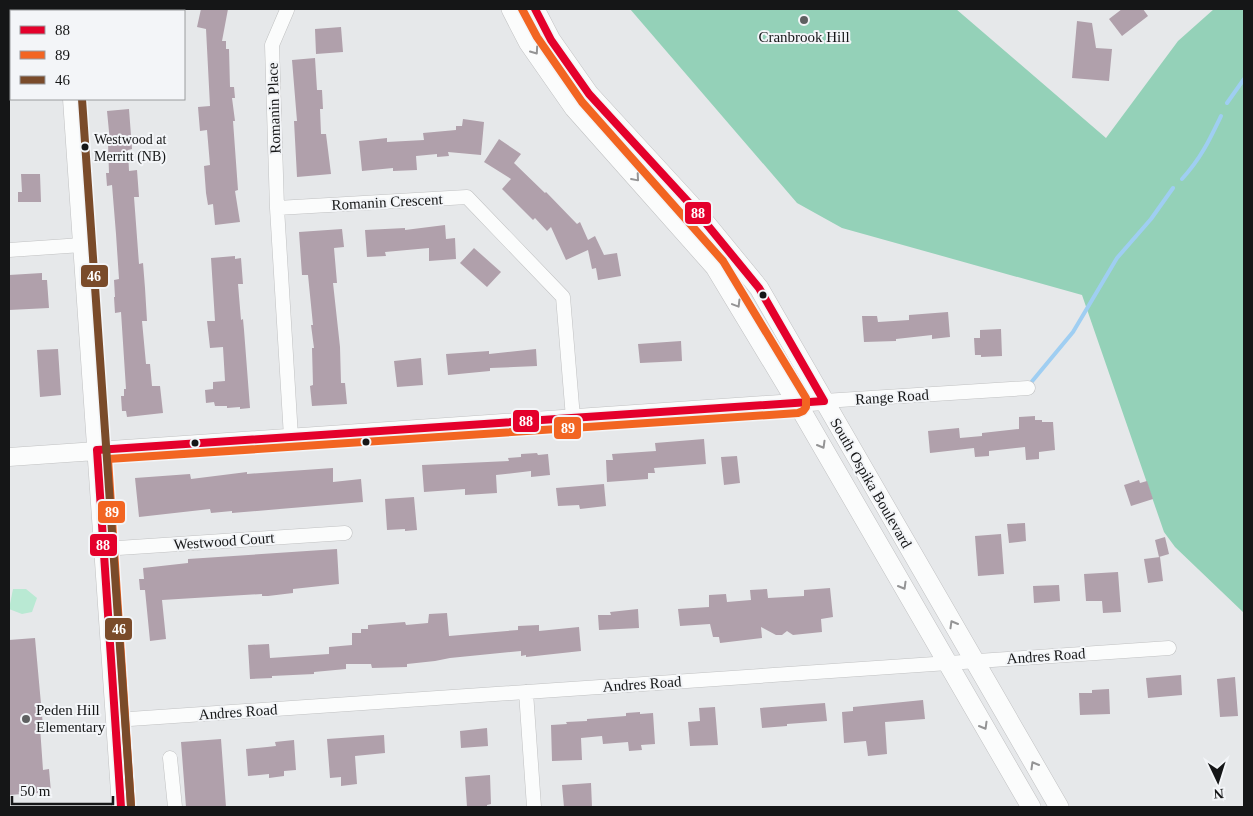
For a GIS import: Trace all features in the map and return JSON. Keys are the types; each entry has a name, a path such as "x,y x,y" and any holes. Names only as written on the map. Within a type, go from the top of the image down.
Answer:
{"main road":[{"name":"South Ospika Boulevard","path":"511,9 528,42 574,108 714,267 797,403 1031,807"},
{"name":"South Ospika Boulevard","path":"535,9 551,40 589,94 691,205 759,288 1059,807"}],"street":[{"name":"Romanin Place","path":"277,208 272,45 287,10"},
{"path":"72,100 121,807"},
{"name":"Romanin Crescent","path":"277,208 467,197 563,297 573,418"},
{"path":"277,208 291,437"},
{"path":"9,250 82,246"},
{"name":"Range Road","path":"9,457 1028,388"},
{"name":"Westwood Court","path":"103,549 345,533"},
{"name":"Andres Road","path":"115,720 1169,648"},
{"path":"526,692 534,807"},
{"path":"170,758 175,807"}],"green space":[{"path":"630,9 956,9 1106,138 1178,41 1214,9 1244,9 1244,613 1175,547 1164,532 1082,295 842,228 797,203"},
{"path":"13,589 26,589 37,598 32,612 22,614 9,609"}],"building":[{"path":"201,9 228,9 222,41 226,41 226,49 229,49 230,87 234,87 235,98 232,98 238,190 235,191 240,222 215,225 213,204 208,205 204,166 210,165 207,130 200,131 198,107 210,106 206,29 197,27"},
{"path":"1122,9 1143,9 1148,16 1122,36 1109,19"},
{"path":"1077,21 1092,23 1096,48 1112,49 1109,81 1072,78"},
{"path":"341,27 343,52 316,54 315,29"},
{"path":"315,58 317,90 322,90 323,109 320,109 321,134 326,134 331,174 297,177 294,121 297,121 292,60"},
{"path":"129,109 132,149 128,150 129,171 137,170 139,197 134,197 139,264 143,263 145,288 147,321 142,321 146,364 150,364 152,386 160,386 163,413 127,417 126,411 122,411 121,396 124,396 124,389 126,389 121,312 115,313 114,280 119,279 112,185 107,186 106,173 109,173 108,143 110,142 107,111"},
{"path":"463,119 484,122 481,155 448,152 449,156 437,157 437,154 416,156 417,170 393,171 393,168 362,171 359,141 387,138 387,142 424,140 423,133 456,130 456,126 462,126"},
{"path":"499,139 521,154 514,163 577,224 580,222 588,240 595,236 604,255 617,253 621,276 598,280 596,268 592,269 588,250 566,260 551,227 547,231 535,218 533,220 502,189 511,179 484,162"},
{"path":"21,174 40,174 41,202 18,202 18,192 22,192"},
{"path":"445,225 446,239 455,238 456,259 429,261 429,248 385,252 386,256 367,257 365,230 405,228 405,230"},
{"path":"342,229 344,247 334,248 337,283 333,283 340,347 341,383 345,383 347,404 312,406 310,386 313,385 312,348 314,348 311,325 313,325 308,275 302,275 299,232"},
{"path":"474,248 501,272 487,287 460,263"},
{"path":"235,256 235,259 241,258 243,284 238,284 241,320 243,319 250,408 240,409 240,407 227,408 227,406 215,406 214,402 206,403 205,390 213,389 213,382 225,381 223,347 210,348 207,321 215,321 211,258"},
{"path":"42,273 42,280 47,280 49,308 9,310 9,275"},
{"path":"948,312 950,337 932,339 932,335 896,339 896,341 864,342 862,316 877,316 878,322 909,320 909,315"},
{"path":"1001,329 1002,356 981,357 981,355 975,355 974,338 980,338 980,330"},
{"path":"681,341 682,361 640,363 638,344"},
{"path":"58,349 61,395 40,397 37,350"},
{"path":"536,349 537,366 490,368 490,371 448,375 446,354 489,351 489,354"},
{"path":"421,358 423,385 397,387 394,361"},
{"path":"1035,416 1035,420 1053,422 1055,450 1039,452 1039,459 1026,460 1025,447 989,451 989,456 975,457 974,448 930,453 928,431 959,428 960,438 982,436 982,433 1019,429 1019,417"},
{"path":"704,439 706,464 654,468 655,473 648,473 648,479 607,482 606,460 613,460 612,454 656,451 655,443"},
{"path":"537,453 538,455 548,454 550,475 531,477 531,471 496,475 497,493 465,495 465,489 424,492 422,465 509,461 508,458 521,457 521,454"},
{"path":"737,456 740,483 724,485 721,457"},
{"path":"333,468 333,482 361,479 363,502 232,513 232,511 211,513 210,509 139,517 135,478 190,474 191,479 247,472 247,474"},
{"path":"1139,480 1140,483 1147,481 1153,499 1131,506 1124,485"},
{"path":"604,484 606,506 580,509 579,505 558,506 556,488"},
{"path":"414,497 417,530 387,530 385,499"},
{"path":"1025,523 1026,541 1009,543 1007,524"},
{"path":"1001,534 1004,574 978,576 975,536"},
{"path":"1165,537 1169,554 1159,557 1155,540"},
{"path":"337,549 339,584 293,589 293,593 268,596 262,596 262,594 162,600 166,639 150,641 145,590 140,590 139,579 144,579 143,568 188,563 188,559"},
{"path":"1160,557 1163,581 1148,583 1144,559"},
{"path":"1118,572 1121,612 1103,613 1102,601 1086,601 1084,574"},
{"path":"1059,585 1060,601 1034,603 1033,586"},
{"path":"830,588 833,617 821,619 822,632 793,635 787,631 782,635 776,635 761,627 762,638 720,643 719,637 713,637 710,624 680,626 678,609 709,607 709,595 726,594 727,602 751,600 750,590 767,589 768,598 804,596 804,590"},
{"path":"638,609 639,628 599,630 598,615 611,615 610,612"},
{"path":"447,613 449,636 518,630 518,626 539,625 539,631 579,627 581,651 526,657 526,655 521,656 521,651 407,664 407,667 372,668 371,664 346,664 346,669 314,672 314,674 250,679 248,645 269,644 270,658 329,654 329,647 352,645 352,633 361,633 361,629 368,629 368,625 405,622 406,625 428,623 429,614"},
{"name":"Peden Hill Elementary","path":"35,638 43,726 40,727 43,770 49,769 51,792 9,795 9,640"},
{"path":"1181,675 1182,695 1148,698 1146,678"},
{"path":"1235,677 1238,716 1220,717 1217,679"},
{"path":"1109,689 1110,714 1080,715 1079,693 1092,693 1092,690"},
{"path":"923,700 925,719 885,722 887,754 868,756 866,741 844,743 842,712 853,711 853,707"},
{"path":"825,703 827,721 762,728 760,708"},
{"path":"715,707 718,745 690,746 688,722 700,721 699,708"},
{"path":"640,712 640,714 653,713 655,744 641,745 642,750 629,751 628,742 603,744 602,736 581,738 582,760 552,761 551,725 587,721 587,719 626,716 626,713"},
{"path":"487,728 488,746 461,748 460,731"},
{"path":"384,735 385,753 355,756 357,784 341,786 341,777 330,778 327,739"},
{"path":"221,739 226,807 186,807 181,742"},
{"path":"294,740 296,770 284,771 284,776 269,778 269,774 248,776 246,749 276,746 275,742"},
{"path":"490,775 491,804 487,805 487,807 467,807 465,777"},
{"path":"591,783 592,807 564,807 562,785"}],"waterway":[{"path":"1227,103 1244,79"},
{"path":"1182,179 1204,149 1221,116"},
{"path":"1029,385 1073,332 1117,258 1151,219 1173,188"}],"transit line":[{"name":"89","path":"131,806 108,459 798,413 806,407 806,398 723,261 582,102 537,37 522,9"},
{"name":"88","path":"121,807 97,450 824,401 759,288 691,205 589,94 551,40 535,9"},
{"name":"46","path":"82,100 131,806"}],"place":[{"name":"Cranbrook Hill","path":"804,20"},
{"name":"Westwood at Merritt (NB)","path":"85,147"},
{"name":"Peden Hill Elementary","path":"26,719"}]}
